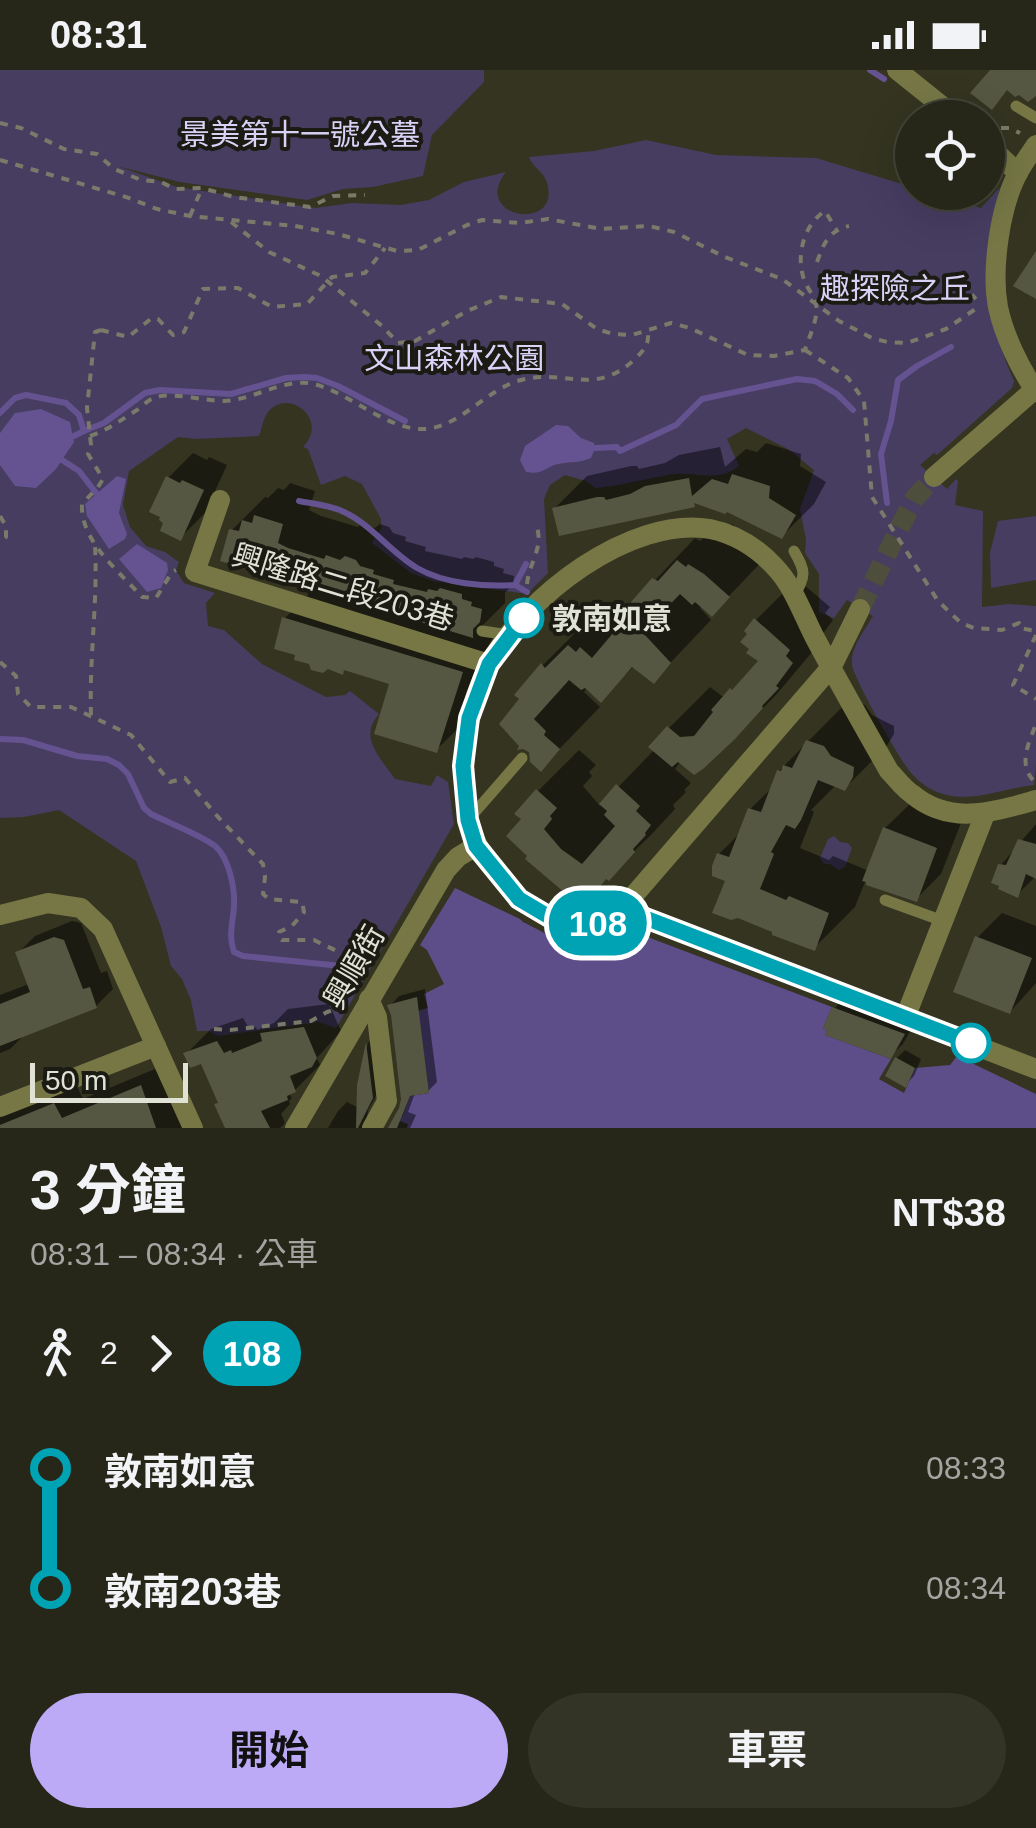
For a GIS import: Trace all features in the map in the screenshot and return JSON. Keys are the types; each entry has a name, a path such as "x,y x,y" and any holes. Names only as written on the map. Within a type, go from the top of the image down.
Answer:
{"street":[{"path":"897,70 935,100"},
{"path":"934,477 1035,391 1007,336 998,307 996,278 1007,202 1026,172 1036,145"},
{"path":"1005,152 1026,172"},
{"name":"興隆路二段203巷","path":"220,500 196,572 489,664"},
{"path":"860,609 832,666 622,909 590,928 568,928 519,899 476,846 468,820 463,766 469,718 489,664 539,601 589,561 645,536 674,530 709,529 746,542 778,569 815,638 832,666 889,770 911,794 936,810 984,814 1036,800"},
{"path":"906,1018 984,814"},
{"name":"興順街","path":"295,1128 359,996 446,870 476,846"},
{"path":"0,915 48,903 81,908 103,930 193,1128"},
{"path":"622,909 1036,1069"},
{"path":"359,996 377,1017 386,1101 372,1128"},
{"path":"0,1107 156,1046"}],"lane":[{"path":"1016,106 1036,118"},
{"path":"794,551 804,577 794,596"},
{"path":"482,631 509,636"},
{"path":"468,820 522,758"},
{"path":"885,900 942,922"}],"path":[{"path":"1005,130 1023,134 1036,118"},
{"path":"0,123 64,148 97,154 114,169 175,189 202,188 310,207 333,196 365,194"},
{"path":"0,160 157,209 296,226 397,251 418,250 482,220 520,223 548,219 601,229 649,226 674,232 782,279 838,320 872,338 907,343 946,329 982,305 961,283"},
{"path":"190,216 202,188"},
{"path":"806,350 816,303 804,282 802,248 814,218 824,210 836,229"},
{"path":"228,219 269,252 321,276 398,343 415,342 467,311 502,296 562,304 597,329 613,334 632,335 670,323 748,355 774,356 806,350 848,378 864,401 872,497 938,601 951,615 974,628 1002,630 1020,622 1020,628 1036,633 1013,685 1036,698"},
{"path":"817,262 836,229 849,226"},
{"path":"196,572 172,572 156,598 142,597 95,545 81,519 82,504 103,479 88,454 91,445 87,408 95,332 128,337 152,318 173,335 184,332 203,289 238,288 272,307 308,304 332,278 365,273 384,248"},
{"path":"90,436 108,430 156,397 224,401 290,384 310,383 395,422 420,429 446,424 496,390 522,380 560,376 583,382 606,378 644,350 649,341 648,330"},
{"path":"0,516 6,536 0,542"},
{"path":"530,590 529,568 541,534 535,523"},
{"path":"91,717 95,545"},
{"path":"0,662 16,676 18,694 31,706 71,707 131,736 170,782 185,778 263,864 263,894 269,899 302,902 304,912 278,936 282,940 314,940 343,954 344,968 359,996 311,1021 214,1029"},
{"path":"1036,724 1024,764 1025,772 1036,784"}],"green space":[{"name":"文山森林公園","path":"0,70 484,70 484,82 432,135 423,176 343,189 307,200 180,182 117,166 177,187 315,208 352,203 401,205 429,200 464,182 506,172 498,188 499,200 507,209 531,214 542,209 548,199 546,179 529,157 594,151 646,140 716,155 816,158 895,182 895,210 996,210 987,286 995,330 1014,381 1012,388 937,455 934,453 920,465 947,489 958,481 955,505 983,511 982,607 1036,606 1034,785 977,796 954,796 939,793 911,773 878,719 852,665 856,646 873,616 847,600 834,618 819,612 819,574 805,553 800,509 814,470 788,449 746,428 727,439 739,466 722,474 678,474 595,488 565,475 550,485 544,499 548,573 527,594 433,581 411,573 372,543 381,529 381,519 362,484 345,476 321,485 308,449 303,447 312,426 309,417 286,403 268,412 259,436 178,437 129,471 123,505 130,527 146,546 179,562 176,570 184,583 215,593 206,603 208,626 224,630 262,664 326,697 350,691 379,714 371,739 395,779 431,786 437,775 448,782 454,824 336,1028 319,1022 218,1036 197,1031 191,1000 171,966 136,861 59,810 0,818"},
{"path":"1036,516 1036,580 991,588 990,553 998,521"},
{"path":"834,836 852,848 845,867 839,870 820,858 828,839"}],"shaded area":[{"path":"41,409 70,422 74,442 56,469 36,488 15,486 0,465 0,433 15,413"},
{"path":"556,425 568,426 594,443 591,458 526,472 520,460 525,446"},
{"path":"117,476 126,479 119,513 127,534 109,549 87,516 85,504"},
{"path":"137,544 167,563 161,588 147,592 119,559"},
{"path":"455,888 577,947 591,948 618,936 637,933 832,1007 823,1028 827,1030 825,1035 891,1059 879,1079 904,1093 915,1068 950,1065 957,1056 1036,1094 1036,1128 407,1128 408,1124 395,1119 395,1114 402,1117 410,1096 429,1093 419,1017 409,1013 428,1008 424,994 444,984 427,950 420,945"}],"building":[{"path":"990,70 1036,70 1036,96 1028,102 1007,90 1000,100 979,100 970,93"},
{"path":"1036,251 1036,299 1013,286"},
{"path":"732,474 770,486 769,498 796,515 782,539 727,512 694,503 695,507 559,536 552,508 597,497 606,500 645,486 689,478 692,496 712,479 728,484"},
{"path":"166,476 204,490 181,541 160,531 160,517 149,512"},
{"path":"254,515 283,524 278,543 288,548 324,559 326,555 340,560 345,556 374,570 373,574 394,580 393,584 427,592 440,588 462,594 462,599 472,602 471,606 482,609 473,638 220,561 229,529 239,531 242,520 252,523"},
{"path":"677,560 704,574 730,597 712,617 680,594 654,621 644,634 671,663 654,684 632,667 601,703 569,680 534,719 560,749 541,772 530,762 529,752 517,750 519,746 499,724 519,699 514,695 541,663 545,668 568,645 576,652 580,647 592,658 629,614 625,609 652,578 658,581"},
{"path":"282,617 463,672 437,753 374,734 389,684 344,670 343,675 328,669 323,673 311,670 309,664 294,660 295,655 274,649"},
{"path":"754,618 790,650 786,656 793,663 763,708 703,769 694,775 678,762 672,767 648,747 667,726 680,737 694,736 711,710 758,661 746,653 749,649 740,642"},
{"path":"806,740 824,746 831,756 854,767 853,777 845,791 818,780 801,820 795,829 786,825 771,852 774,854 760,889 829,913 815,951 738,918 731,920 712,913 725,881 712,876 717,853 729,857 748,808 761,812 777,770 781,771 783,765 792,768"},
{"path":"616,784 640,806 636,811 651,825 633,849 635,852 609,881 606,879 584,899 570,887 565,893 525,859 527,856 506,836 521,819 514,814 536,789 557,808 544,829 561,849 582,864 615,826 599,804"},
{"path":"883,827 937,848 917,902 862,881"},
{"path":"1018,839 1036,844 1036,879 1026,874 1018,898 991,883 998,864 1006,865"},
{"path":"975,936 1032,958 1010,1014 953,992"},
{"path":"54,937 64,940 83,989 90,987 97,1008 0,1046 0,1004 30,992 15,952"},
{"path":"417,997 429,1093 410,1096 397,1128 388,1128 401,1099 387,1005"},
{"path":"832,1007 905,1034 891,1059 825,1035 827,1030 823,1028"},
{"path":"304,1027 317,1058 312,1067 290,1076 296,1092 287,1096 288,1100 261,1111 270,1128 225,1128 201,1064 190,1068 183,1053 217,1041 224,1053 232,1053 262,1041 260,1033"},
{"path":"366,1042 373,1098 356,1128 357,1085"},
{"path":"895,1057 915,1068 906,1088 885,1076"},
{"path":"141,1085 156,1128 0,1128 54,1103 62,1118"}],"waterway":[{"path":"870,70 884,79"},
{"path":"887,503 881,454 898,380 951,347"},
{"path":"84,431 104,423 145,393 160,390 231,394 286,378 304,377 338,386 405,421"},
{"path":"595,448 617,447 620,451 676,425 702,399 797,379 815,381 837,394 853,410"},
{"path":"0,413 15,398 26,395 66,403 79,415 84,431 74,436"},
{"path":"62,460 79,471 97,494"},
{"path":"299,501 333,508 354,518 408,562 440,578 515,585"},
{"path":"526,564 515,585 527,592"},
{"path":"0,739 23,740 77,756 107,759 128,774 144,808 151,814 215,846 224,858 232,882 234,952 341,966 363,975"}],"tunnel":[{"path":"860,609 915,498 934,477"}],"bus line":[{"name":"108","path":"524,618 489,664 469,718 463,766 468,820 476,846 519,899 568,928 590,928 622,909 971,1043"}],"place":[{"name":"敦南如意","path":"524,618"}],"park label":[{"name":"景美第十一號公墓","path":"300,134"},
{"name":"趣探險之丘","path":"895,288"}]}
